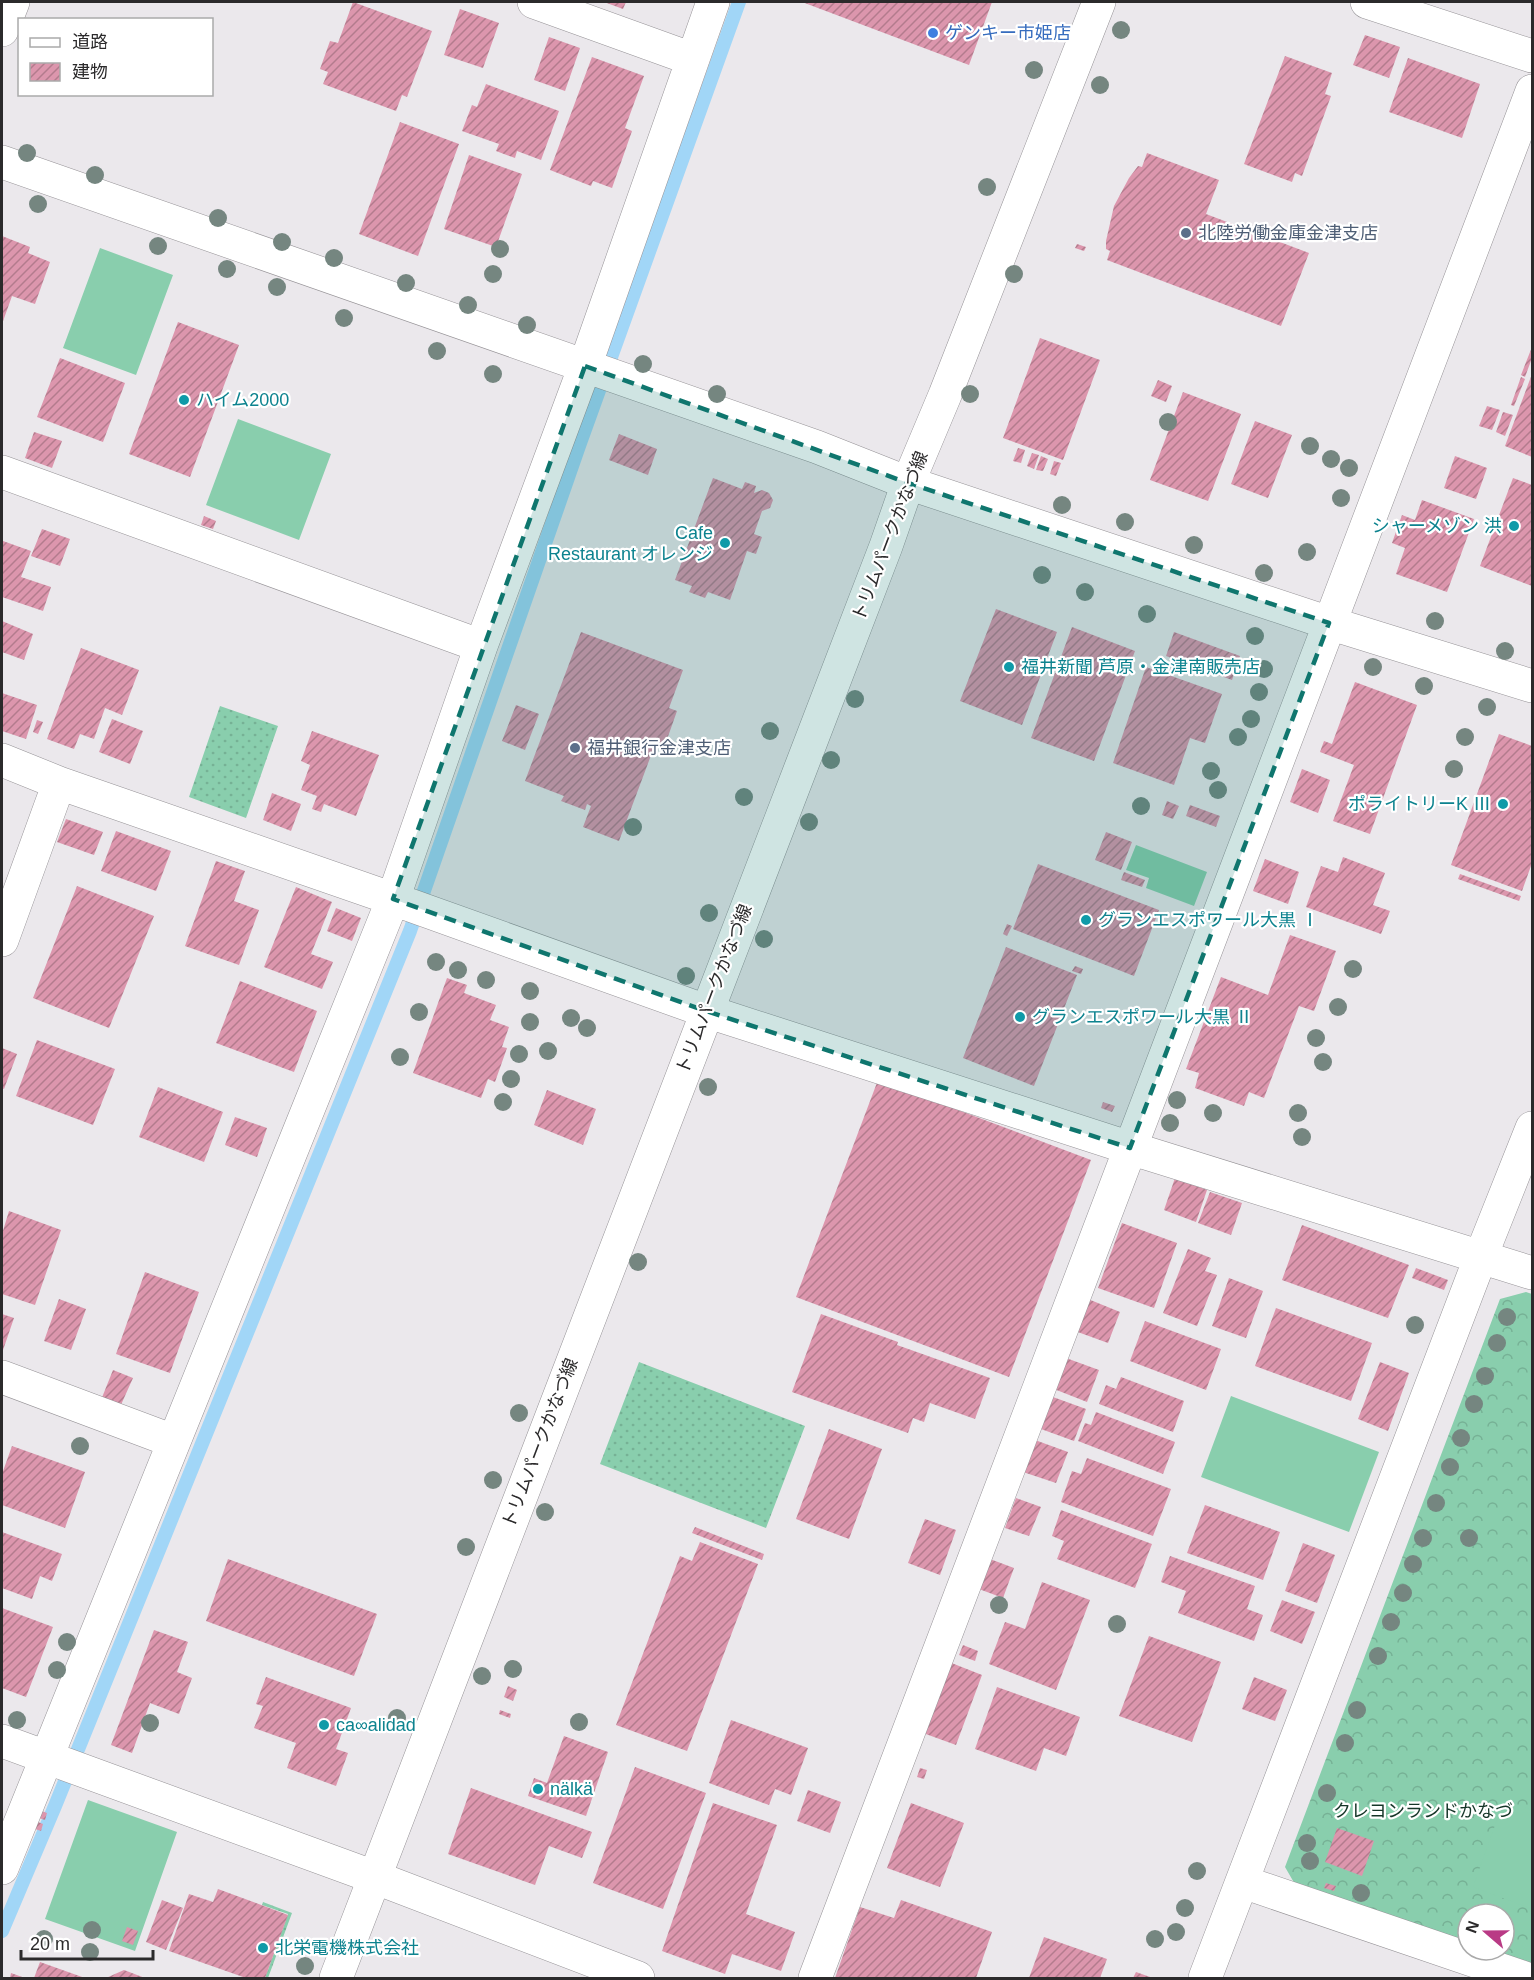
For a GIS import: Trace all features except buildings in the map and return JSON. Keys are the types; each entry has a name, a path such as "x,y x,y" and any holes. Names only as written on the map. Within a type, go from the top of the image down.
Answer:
{"street":[{"path":"2,30 13,2"},
{"path":"534,2 692,59"},
{"path":"2,1868 393,899 481,646 585,366 713,2"},
{"name":"トリムパークかなづ線","path":"336,1978 886,546 908,483 945,395 1099,2"},
{"path":"1367,2 1533,56"},
{"path":"815,1978 1533,91"},
{"path":"2,162 817,447 908,483 1329,623 1533,686"},
{"path":"2,472 481,646"},
{"path":"2,760 60,783 706,1011 1130,1148 1533,1274"},
{"path":"2,940 60,783"},
{"path":"1205,1978 1481,1256 1533,1128"},
{"path":"2,1377 173,1441"},
{"path":"2,1741 374,1877 638,1978"},
{"path":"1243,1881 1525,1978"}],"highlighted area":[{"path":"585,366 908,483 1329,623 1130,1148 706,1011 393,899"}],"green space":[{"path":"100,248 173,275 136,375 63,348"},
{"path":"238,419 331,454 299,540 206,505"},
{"path":"220,706 278,726 246,818 189,797"},
{"path":"1136,845 1207,872 1194,906 1146,888 1149,878 1126,870"},
{"name":"クレヨンランドかなづ","path":"1526,1292 1532,1294 1532,1965 1516,1960 1516,1902 1456,1902 1456,1939 1296,1886 1285,1867 1500,1299"},
{"path":"639,1362 805,1426 766,1528 600,1464"},
{"path":"1231,1396 1379,1452 1349,1532 1201,1477"},
{"path":"88,1800 177,1832 135,1951 45,1919"},
{"path":"1504,1800 1532,1810 1532,1909 1473,1887"},
{"path":"263,1902 292,1913 268,1978 265,1978 288,1914 262,1905"}],"waterway":[{"path":"2,1931 55,1806 410,931 579,446 739,2"}],"place":[{"name":"ゲンキー市姫店","path":"933,33"},
{"name":"北陸労働金庫金津支店","path":"1186,233"},
{"name":"ハイム2000","path":"184,400"},
{"name":"シャーメゾン 洪","path":"1514,526"},
{"name":"Cafe Restaurant オレンジ","path":"725,543"},
{"name":"福井新聞 芦原・金津南販売店","path":"1009,667"},
{"name":"福井銀行金津支店","path":"575,748"},
{"name":"ポライトリーK Ⅲ","path":"1503,804"},
{"name":"グランエスポワール大黒 Ⅰ","path":"1086,920"},
{"name":"グランエスポワール大黒 Ⅱ","path":"1020,1017"},
{"name":"ca∞alidad","path":"324,1725"},
{"name":"nälkä","path":"538,1789"},
{"name":"北栄電機株式会社","path":"263,1948"}]}
